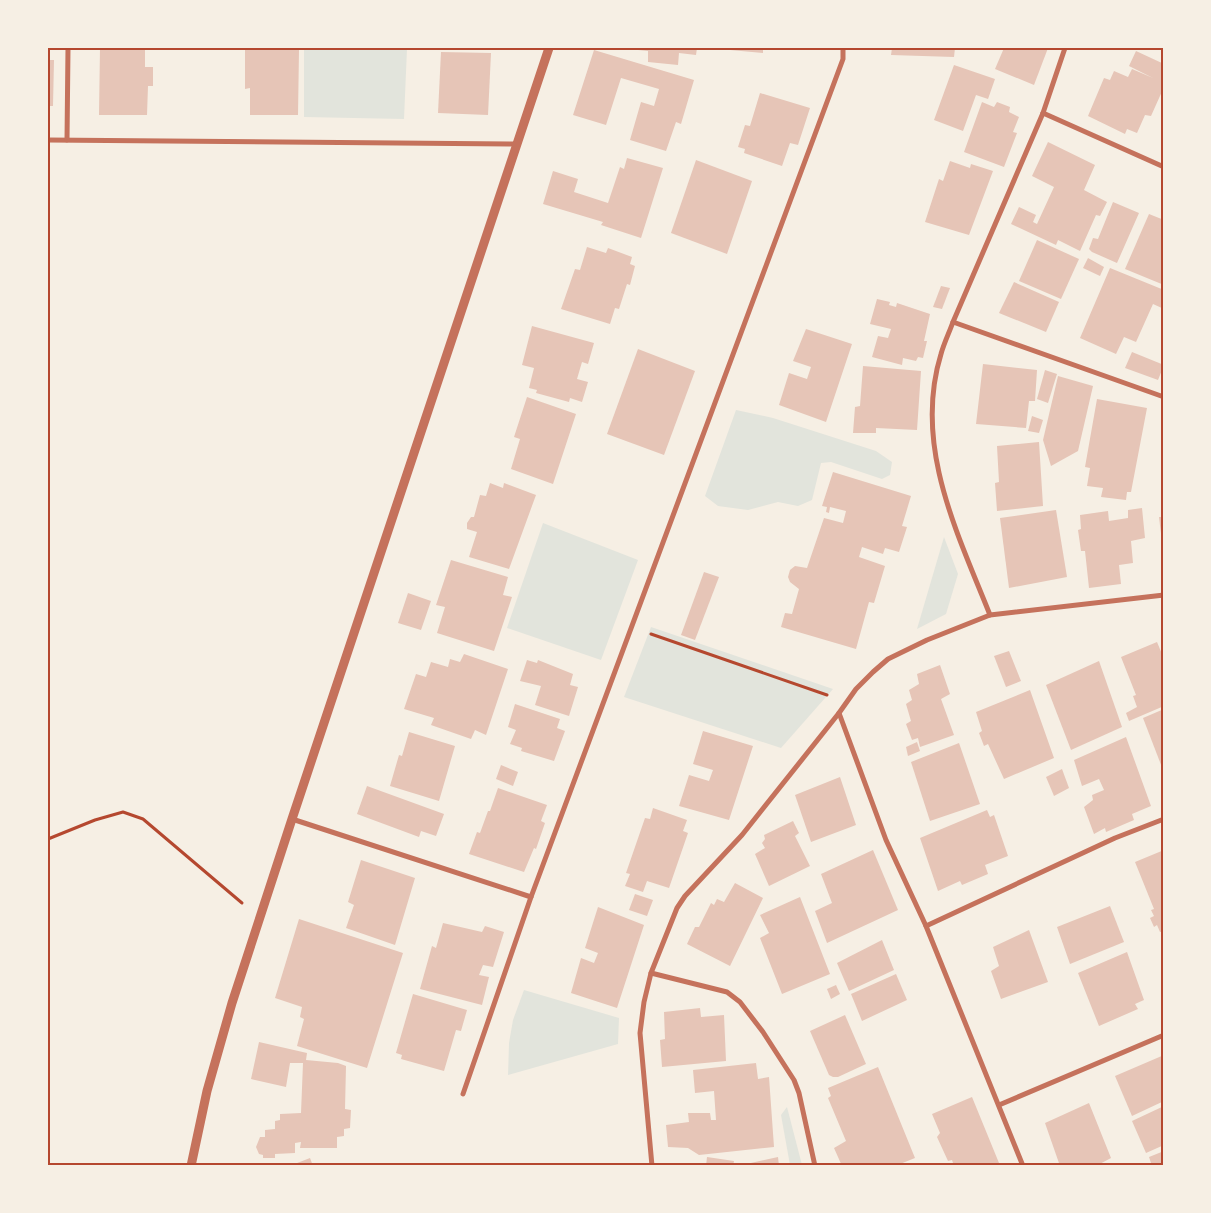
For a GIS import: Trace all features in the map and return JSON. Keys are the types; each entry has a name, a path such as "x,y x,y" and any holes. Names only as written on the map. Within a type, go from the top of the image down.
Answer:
{"street":[{"path":"67,140 68,48"},
{"path":"191,1166 207,1091 232,1004 549,48"},
{"path":"463,1094 531,896 843,59 843,48"},
{"path":"990,615 945,501 934,443 932,409 935,383 940,355 952,322 1044,113 1065,48"},
{"path":"1044,113 1164,167"},
{"path":"48,140 518,144"},
{"path":"952,322 1164,397"},
{"path":"652,1166 640,1033 644,1002 651,973 677,908 685,896 742,835 856,689 888,659 927,640 990,615 1164,595"},
{"path":"839,713 886,840 926,926 1023,1166"},
{"path":"292,819 531,896"},
{"path":"926,926 1115,838 1164,819"},
{"path":"651,973 727,992 740,1002 763,1032 794,1080 799,1093 815,1166"},
{"path":"999,1105 1164,1035"}],"path":[{"path":"648,633 827,696"},
{"path":"48,839 95,820 123,812 143,819 260,918"}],"shaded area":[{"path":"304,48 407,49 404,119 304,117"},
{"path":"736,410 773,418 876,451 892,462 890,475 882,479 831,462 821,463 812,500 798,506 778,502 748,510 718,506 705,496"},
{"path":"543,523 638,560 601,660 507,628"},
{"path":"944,537 958,574 946,614 917,629"},
{"path":"651,627 833,689 781,748 624,697"},
{"path":"524,990 619,1018 618,1044 508,1075 509,1043 513,1020"},
{"path":"787,1107 802,1165 790,1165 781,1115"}],"building":[{"path":"100,48 145,48 145,67 153,67 153,86 148,86 147,115 99,115"},
{"path":"638,48 697,48 696,55 679,53 678,65 648,62 648,51 638,50"},
{"path":"763,48 763,53 719,49"},
{"path":"892,48 955,48 954,57 891,55"},
{"path":"1004,48 1048,48 1034,85 995,69"},
{"path":"245,50 299,50 298,115 250,115 250,88 245,89"},
{"path":"594,50 694,80 681,124 676,122 666,151 630,140 641,102 654,106 659,89 621,78 606,125 573,115"},
{"path":"1136,51 1164,64 1164,87 1151,116 1145,115 1137,133 1127,129 1125,134 1088,116 1104,78 1110,80 1114,71 1128,77 1132,69 1153,78 1129,66"},
{"path":"441,52 491,53 488,115 438,113"},
{"path":"48,60 54,60 53,106 48,106"},
{"path":"954,65 995,79 988,99 976,95 963,131 934,120"},
{"path":"760,93 810,108 798,145 790,143 782,166 744,153 745,149 738,147 745,125 750,126"},
{"path":"982,102 994,107 997,102 1010,107 1009,112 1019,117 1013,132 1017,133 1004,167 964,152"},
{"path":"1048,142 1095,165 1084,190 1107,202 1100,216 1096,215 1080,251 1058,240 1056,245 1011,224 1019,207 1036,215 1033,222 1037,224 1054,187 1032,176"},
{"path":"627,158 663,168 641,238 601,225 603,222 543,204 553,171 578,179 574,192 608,203 620,167 624,169"},
{"path":"696,160 752,181 727,254 671,233"},
{"path":"950,161 970,168 971,164 993,171 969,235 925,222 939,179 943,181"},
{"path":"1113,202 1139,213 1117,263 1089,249 1093,238 1098,239"},
{"path":"1149,214 1164,220 1164,285 1125,269"},
{"path":"1037,240 1079,259 1061,299 1019,281"},
{"path":"587,247 606,253 608,248 632,257 630,264 635,266 630,285 627,284 619,309 615,308 610,324 561,309 575,269 580,270"},
{"path":"1088,258 1104,267 1100,276 1083,268"},
{"path":"1110,268 1164,290 1164,309 1153,304 1136,342 1124,337 1116,354 1080,338"},
{"path":"1014,282 1059,302 1046,332 999,313"},
{"path":"941,286 950,288 942,309 933,307"},
{"path":"877,299 890,302 889,305 896,307 897,303 930,314 924,341 927,341 923,358 918,357 916,361 903,358 902,365 872,357 878,336 888,338 891,329 870,324"},
{"path":"532,326 594,343 588,364 582,362 577,379 588,382 582,402 570,398 569,402 536,393 537,390 529,388 534,368 522,365"},
{"path":"806,329 852,344 826,422 779,405 789,373 807,379 811,367 793,361"},
{"path":"638,349 695,371 664,455 607,434"},
{"path":"1132,352 1164,365 1158,380 1125,368"},
{"path":"983,364 1037,370 1035,401 1029,401 1026,428 976,424"},
{"path":"863,366 921,371 917,430 876,428 876,433 853,433 855,407 860,406"},
{"path":"1045,370 1057,374 1048,403 1037,399"},
{"path":"1058,376 1093,386 1078,451 1051,466 1043,440"},
{"path":"527,397 576,414 553,484 511,469 520,439 514,437"},
{"path":"1097,399 1147,408 1131,492 1127,492 1126,500 1101,497 1103,488 1087,486 1090,468 1085,467"},
{"path":"1032,416 1043,420 1039,433 1028,431"},
{"path":"1039,442 1043,506 997,511 995,483 999,482 997,446"},
{"path":"833,472 911,496 902,526 907,527 899,552 885,548 883,554 862,547 859,557 885,566 874,603 869,602 856,649 781,627 785,613 792,614 799,589 790,582 788,577 790,570 795,566 807,568 824,518 843,523 846,511 830,507 829,513 826,512 827,507 822,506"},
{"path":"490,483 503,488 504,483 536,495 509,569 469,557 477,532 467,529 467,523 471,517 474,517 480,495 486,496"},
{"path":"1142,508 1145,538 1131,541 1133,563 1119,565 1121,584 1089,588 1085,551 1081,551 1078,530 1081,529 1080,515 1108,511 1109,521 1128,518 1128,510"},
{"path":"1056,510 1067,577 1009,588 1000,518"},
{"path":"1159,517 1164,517 1164,542 1162,542"},
{"path":"451,560 508,577 503,595 512,597 494,651 437,633 445,607 436,605"},
{"path":"704,572 719,577 695,640 681,635"},
{"path":"408,593 431,601 421,630 398,623"},
{"path":"1157,642 1162,654 1164,654 1164,706 1129,721 1126,713 1137,707 1133,696 1136,695 1121,657"},
{"path":"1009,651 1021,681 1006,687 994,656"},
{"path":"464,654 508,669 486,735 475,730 471,739 431,725 434,718 404,709 416,674 426,677 431,662 448,667 450,659 460,662"},
{"path":"527,660 537,663 538,660 573,674 570,685 578,687 569,716 535,705 541,686 520,681"},
{"path":"1099,661 1122,727 1071,750 1046,685"},
{"path":"940,665 950,694 941,699 954,735 920,747 918,738 912,740 906,724 911,721 906,704 912,700 909,690 919,684 917,674"},
{"path":"1030,690 1054,758 1004,779 988,744 984,746 979,733 982,731 976,712"},
{"path":"515,704 560,719 557,728 565,731 554,761 521,751 522,748 510,744 516,730 508,727"},
{"path":"1164,709 1164,770 1163,770 1143,718"},
{"path":"703,731 753,746 729,820 679,806 689,775 709,781 713,770 693,764"},
{"path":"409,732 455,746 439,801 390,786 399,755 402,756"},
{"path":"1126,737 1151,806 1132,814 1134,820 1106,832 1105,828 1094,834 1084,807 1093,800 1092,795 1104,790 1099,779 1082,786 1074,760"},
{"path":"917,742 920,751 908,756 906,747"},
{"path":"959,743 980,804 930,821 911,762"},
{"path":"501,765 518,772 513,786 496,779"},
{"path":"1062,769 1069,788 1054,796 1046,777"},
{"path":"840,777 856,825 811,842 795,795"},
{"path":"367,786 444,814 436,836 421,831 419,837 357,814"},
{"path":"498,788 547,805 541,821 545,823 536,849 534,848 524,872 469,854 477,832 480,833 488,811 490,811"},
{"path":"653,808 687,820 683,831 688,833 669,888 647,881 643,892 625,886 630,874 626,873 645,818 650,819"},
{"path":"987,810 990,817 994,815 1008,856 985,865 988,874 962,885 960,881 938,891 920,838"},
{"path":"793,821 799,833 795,836 810,866 769,886 755,854 765,848 762,843 765,839 764,835"},
{"path":"873,850 898,910 827,943 815,911 832,903 821,874"},
{"path":"1164,850 1164,931 1160,932 1157,925 1154,927 1150,918 1154,916 1151,910 1154,909 1135,862"},
{"path":"361,860 415,878 395,945 346,928 354,905 348,902"},
{"path":"735,883 763,898 730,966 687,944 695,927 699,927 711,903 714,905 717,899 724,902"},
{"path":"635,894 653,900 647,916 629,910"},
{"path":"800,897 830,974 782,994 760,938 769,933 760,915"},
{"path":"1110,906 1124,942 1070,964 1057,927"},
{"path":"598,907 644,925 617,1008 571,993 581,958 594,963 598,953 585,948"},
{"path":"299,919 403,953 367,1068 297,1046 304,1019 300,1017 302,1007 275,998"},
{"path":"443,923 482,932 485,926 504,932 493,967 483,965 479,975 489,977 482,1005 420,989 432,946 436,948"},
{"path":"1029,930 1048,982 1001,999 991,971 999,966 993,947"},
{"path":"882,940 894,970 849,991 837,963"},
{"path":"1127,952 1144,1000 1135,1004 1138,1009 1099,1026 1078,973"},
{"path":"896,974 907,1000 862,1021 851,994"},
{"path":"836,985 840,994 831,999 827,989"},
{"path":"413,994 467,1010 461,1031 456,1030 444,1071 401,1059 402,1055 396,1053"},
{"path":"700,1008 701,1017 724,1015 726,1061 662,1067 660,1040 665,1039 664,1012"},
{"path":"845,1015 866,1064 838,1077 833,1077 829,1075 810,1031"},
{"path":"259,1042 307,1053 306,1060 338,1063 346,1066 345,1109 351,1110 350,1128 344,1129 344,1136 337,1137 337,1148 300,1148 301,1142 295,1143 295,1153 275,1154 275,1158 263,1158 263,1155 259,1154 256,1147 260,1137 265,1137 265,1130 275,1129 275,1121 280,1120 280,1114 301,1113 303,1063 290,1063 286,1087 251,1079"},
{"path":"1164,1055 1164,1101 1132,1116 1115,1076"},
{"path":"756,1063 758,1079 769,1077 774,1147 699,1155 688,1148 668,1147 666,1125 689,1122 688,1113 710,1113 711,1120 716,1120 714,1091 695,1093 693,1070"},
{"path":"878,1067 915,1158 895,1166 842,1166 834,1148 846,1141 828,1098 831,1096 828,1088"},
{"path":"972,1097 999,1163 995,1166 954,1166 952,1160 948,1161 937,1137 940,1133 932,1114"},
{"path":"1089,1103 1111,1158 1096,1166 1060,1166 1045,1123"},
{"path":"1164,1106 1164,1145 1146,1153 1132,1121"},
{"path":"1164,1151 1164,1166 1152,1166 1149,1157"},
{"path":"707,1157 734,1161 733,1166 706,1166"},
{"path":"778,1157 779,1166 742,1166 742,1165"},
{"path":"310,1158 313,1166 292,1166 292,1165"}]}
